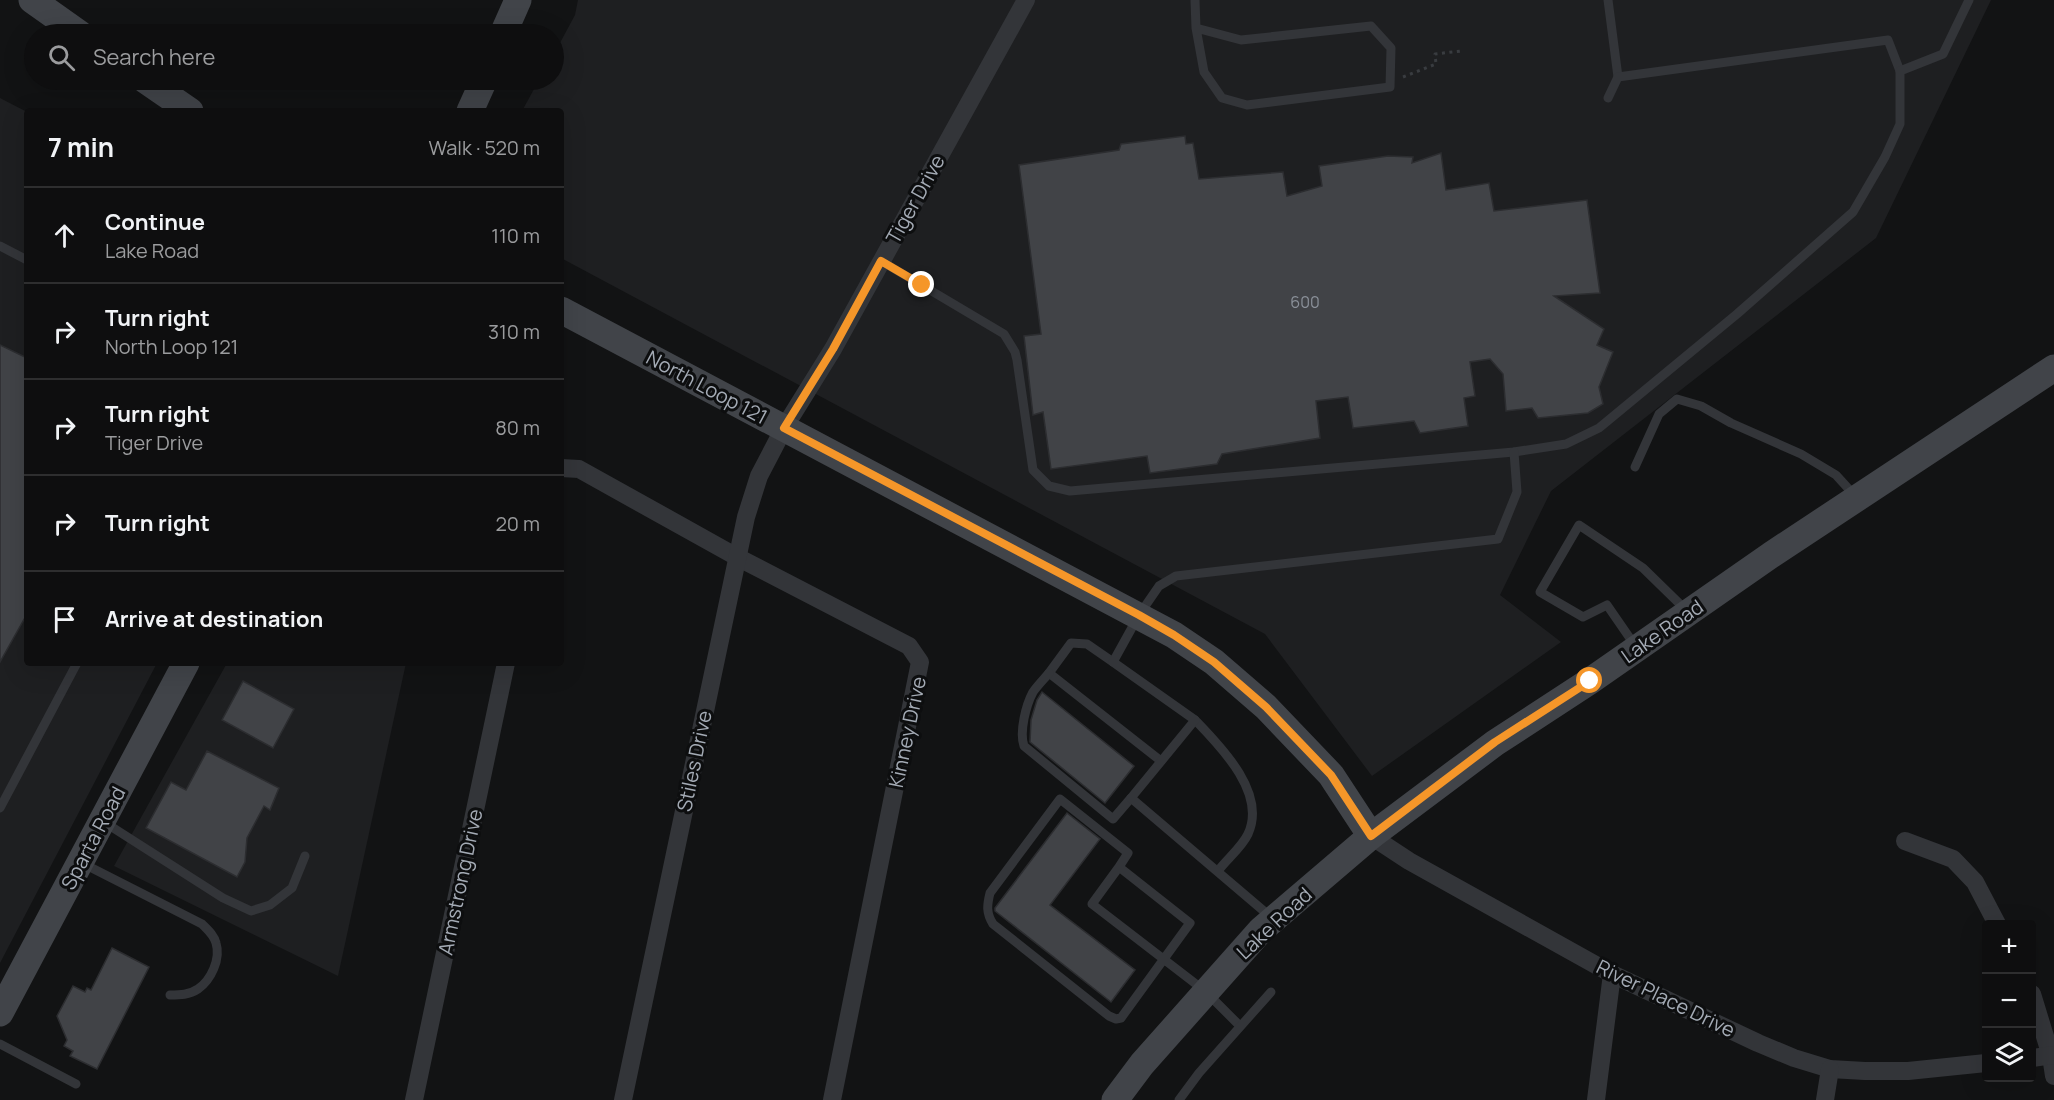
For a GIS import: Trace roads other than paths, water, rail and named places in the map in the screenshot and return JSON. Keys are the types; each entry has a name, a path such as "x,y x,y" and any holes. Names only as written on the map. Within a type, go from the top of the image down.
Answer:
{"main road":[{"path":"32,0 66,24"},
{"path":"507,24 518,0"},
{"path":"160,90 186,108"},
{"path":"471,108 479,90"},
{"name":"North Loop 121","path":"564,312 1174,635 1214,662 1266,707 1331,775 1371,836"},
{"name":"Lake Road","path":"1115,1100 1142,1064 1261,930 1371,836 1495,742 2054,368"},
{"name":"Sparta Road","path":"0,1013 184,666"}],"street":[{"name":"Tiger Drive","path":"784,428 833,349 1026,0"},
{"name":"Stiles Drive","path":"623,1100 746,517 759,476 784,428"},
{"name":"Kinney Drive","path":"564,468 579,469 737,557 909,646 920,662 832,1100"},
{"name":"Armstrong Drive","path":"414,1100 505,666"},
{"name":"River Place Drive","path":"1371,836 1409,861 1612,974 1794,1058 1830,1069 1865,1071 1908,1071 1982,1063"},
{"path":"1905,841 1953,859 1975,882 1994,920"},
{"path":"1596,1100 1612,974"},
{"path":"2036,1008 2053,1056 2054,1076"},
{"path":"2036,1058 2053,1056"},
{"path":"1825,1100 1830,1069"}],"lane":[{"path":"1196,0 1196,28 1204,72 1222,98 1247,105 1390,87 1391,48 1371,26 1241,40 1196,28"},
{"path":"1608,0 1618,77 1608,98"},
{"path":"1900,71 1943,54 1969,0"},
{"path":"881,261 1004,334 1012,345 1017,360 1033,470 1049,486 1070,491 1514,452 1566,444 1599,428 1737,314 1853,212 1885,157 1900,124 1900,71 1888,40 1618,77"},
{"path":"0,246 24,258"},
{"path":"1635,467 1659,414 1677,399 1701,406 1731,423 1801,454 1836,475 1858,498"},
{"path":"1113,662 1139,615 1159,586 1176,576 1498,539 1517,492 1514,452"},
{"path":"1637,648 1607,605 1583,617 1540,592 1579,525 1643,568 1688,613"},
{"path":"1195,720 1113,819 1024,746 1022,737 1027,710 1034,692 1071,643 1087,644 1195,720 1220,745 1241,777 1251,801 1248,834 1218,871"},
{"path":"0,808 75,666"},
{"path":"1049,673 1161,761"},
{"path":"1131,798 1274,919"},
{"path":"1119,867 1190,924 1164,959 1121,1018 1116,1019 1109,1016 993,924 988,916 987,906 990,893 1060,799 1128,854 1092,904 1164,959 1205,991 1240,1026"},
{"path":"102,820 223,898 251,911 270,904 292,888 305,856"},
{"path":"80,862 202,924 211,932 217,944 217,956 208,980 198,989 186,994 170,995"},
{"path":"1179,1100 1199,1073 1271,992"},
{"path":"0,1044 76,1084"}]}
